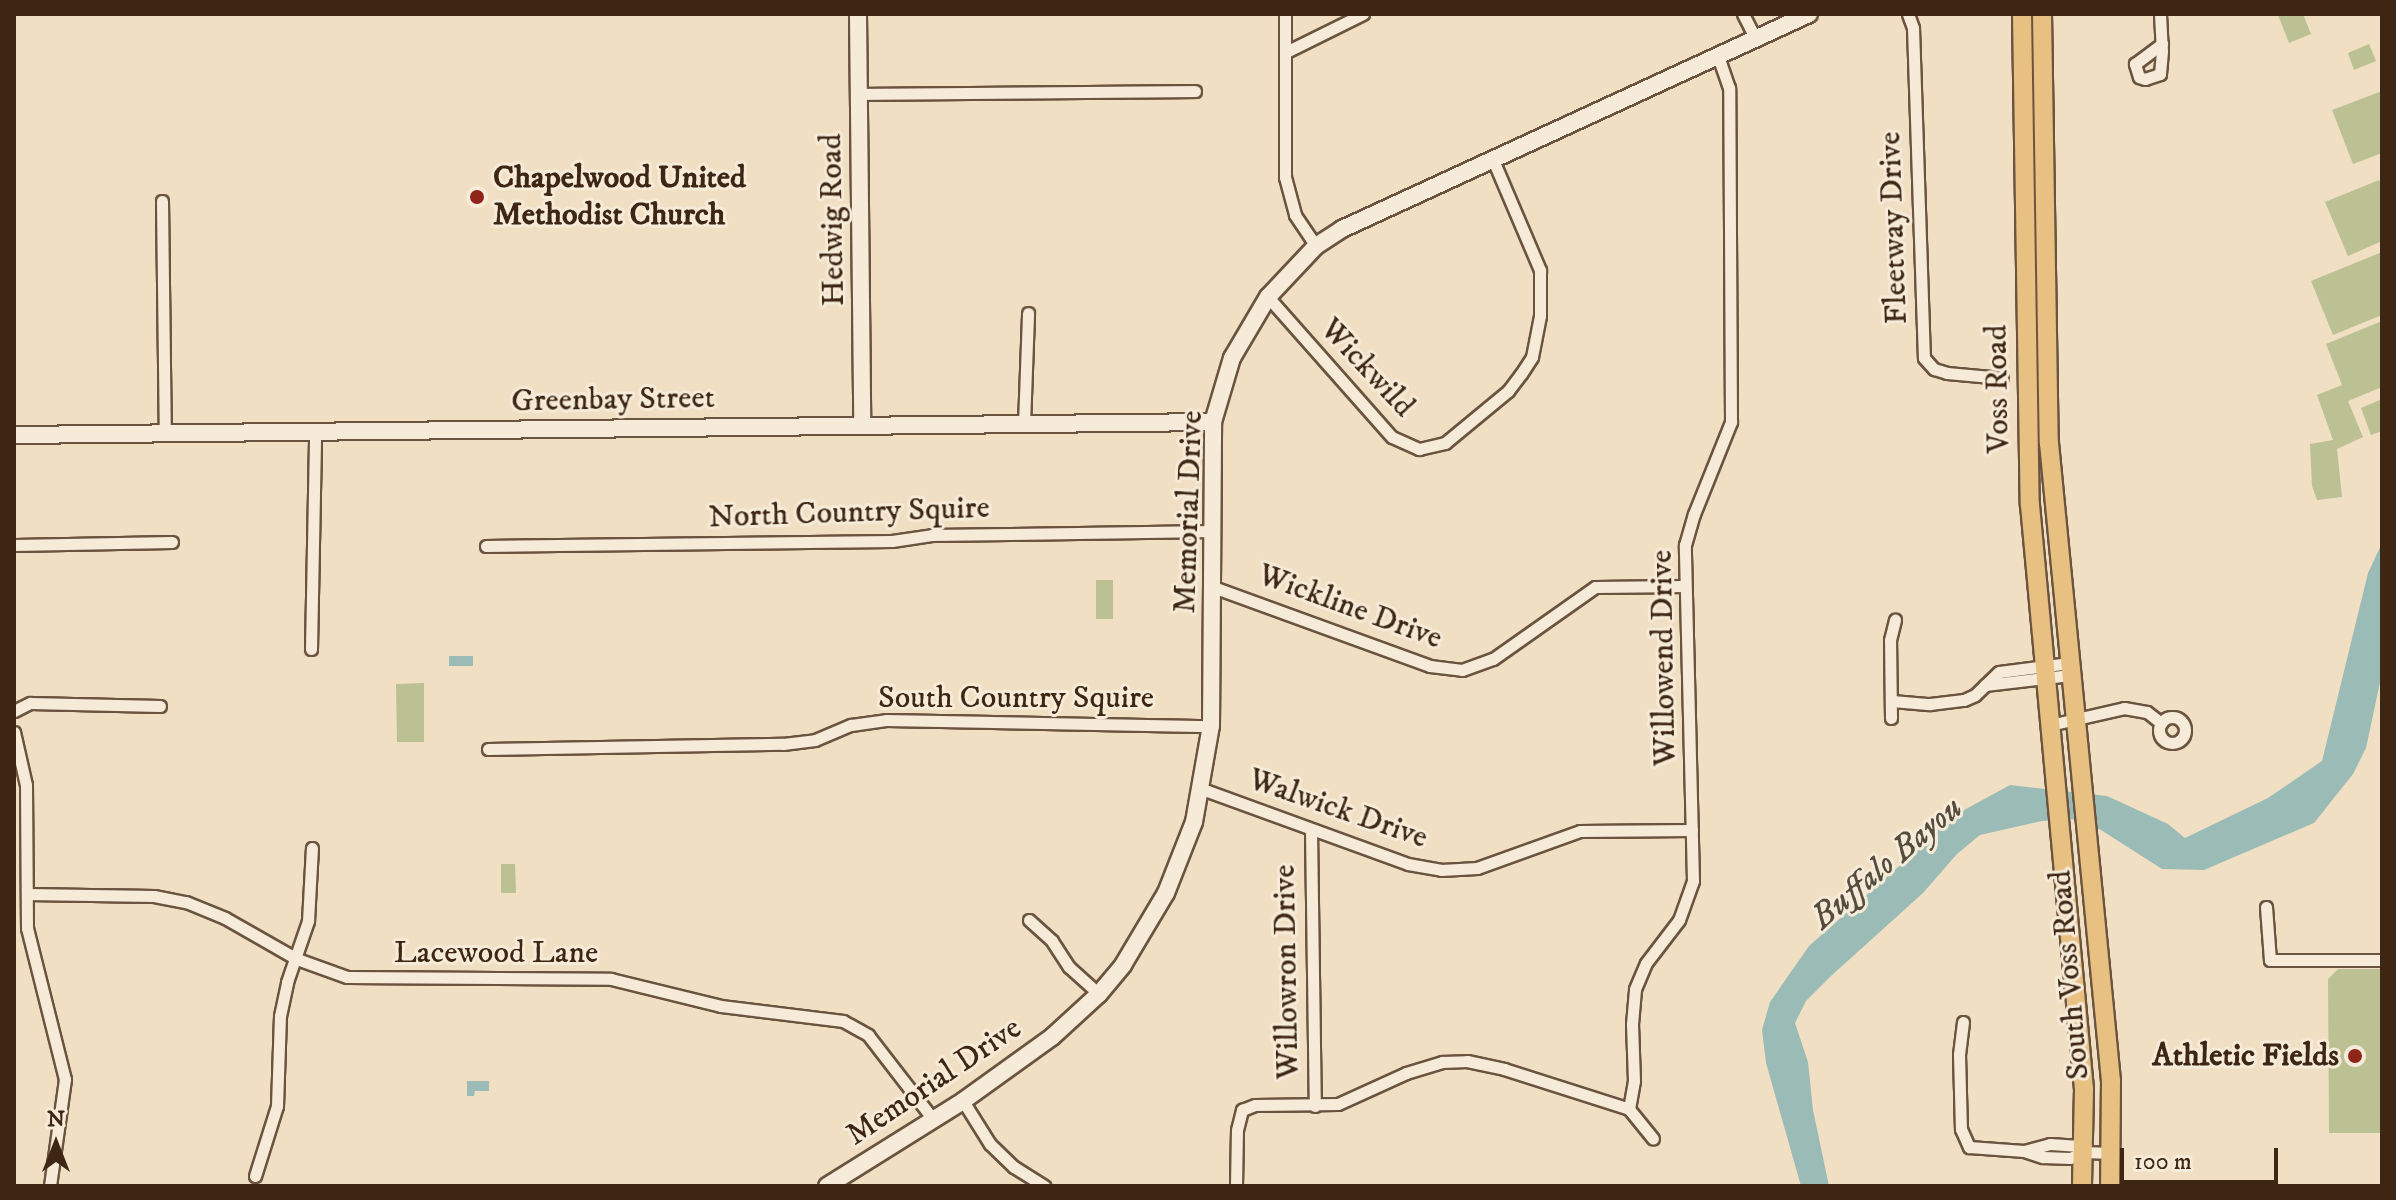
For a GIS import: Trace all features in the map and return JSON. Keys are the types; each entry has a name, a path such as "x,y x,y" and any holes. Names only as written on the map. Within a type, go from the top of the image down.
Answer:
{"main road":[{"name":"Voss Road","path":"2022,14 2030,505 2053,761"},
{"name":"Voss Road","path":"2042,14 2049,443 2058,561 2081,758"},
{"path":"2025,185 2046,186"},
{"path":"2026,312 2048,313"},
{"path":"2036,562 2058,561"},
{"name":"South Voss Road","path":"2081,758 2111,1081 2110,1186"},
{"name":"South Voss Road","path":"2053,761 2084,1089 2082,1186"},
{"path":"2075,993 2091,978 2101,975"}],"street":[{"name":"Hedwig Road","path":"858,14 862,426"},
{"path":"1285,14 1288,196 1304,232 1316,246"},
{"path":"1286,52 1363,14"},
{"path":"1743,14 1755,38"},
{"name":"Memorial Drive","path":"827,1186 963,1101 1052,1037 1099,994 1137,943 1166,893 1194,822 1211,726 1213,422 1232,358 1268,297 1316,246 1342,229 1809,14"},
{"name":"Fleetway Drive","path":"1908,14 1913,28 1924,358 1934,369 1947,373 2002,378"},
{"path":"2160,14 2162,44"},
{"name":"Willowend Drive","path":"1629,1109 1634,1081 1632,1024 1635,989 1646,963 1679,920 1693,881 1685,545 1694,514 1731,422 1729,88 1718,56"},
{"path":"859,94 1195,91"},
{"name":"Wickwild","path":"1268,297 1392,437 1419,449 1445,443 1508,391 1521,374 1532,357 1540,316 1540,270 1493,160"},
{"path":"162,201 165,433"},
{"path":"1024,424 1028,313"},
{"name":"Greenbay Street","path":"14,435 1213,422"},
{"path":"311,649 315,431"},
{"name":"North Country Squire","path":"486,546 892,541 932,535 1213,531"},
{"path":"14,545 172,542"},
{"name":"Wickline Drive","path":"1213,587 1430,666 1462,670 1493,659 1595,587 1685,586"},
{"path":"1891,718 1890,640 1895,620"},
{"path":"1892,701 1930,704 1964,700 1985,685 2070,669"},
{"path":"14,711 30,703 160,706"},
{"path":"2050,725 2076,721 2106,709 2124,708 2147,712 2161,723"},
{"name":"South Country Squire","path":"488,749 783,744 815,740 851,725 886,720 1211,726"},
{"path":"14,732 26,785 27,928 65,1079 50,1186"},
{"name":"Walwick Drive","path":"1202,789 1408,864 1441,870 1477,868 1580,831 1692,830"},
{"name":"Willowron Drive","path":"1236,1186 1242,1110 1255,1105 1315,1106 1311,830"},
{"path":"255,1176 277,1106 280,1016 287,982 308,921 312,848"},
{"name":"Lacewood Lane","path":"27,894 154,896 186,902 225,918 297,959 347,977 611,979 721,1006 843,1021 868,1035 933,1119"},
{"path":"2266,907 2270,960 2382,960"},
{"path":"1029,920 1052,941 1069,967 1099,994"},
{"path":"1963,1022 1959,1054 1961,1129 1969,1147 2024,1151 2043,1157 2070,1158 2084,1152 2111,1153"},
{"path":"1315,1106 1338,1104 1406,1073 1442,1062 1467,1061 1504,1069 1629,1109 1653,1139"},
{"path":"963,1101 990,1144 1014,1167 1045,1186"}],"green space":[{"path":"2303,14 2311,34 2289,43 2278,15"},
{"path":"2369,44 2376,61 2354,70 2348,53"},
{"path":"2382,91 2382,153 2353,164 2332,110"},
{"path":"2379,180 2382,187 2382,241 2348,256 2325,202"},
{"path":"2382,252 2382,315 2333,335 2311,281"},
{"path":"2382,321 2382,387 2348,401 2363,437 2337,449 2342,497 2317,500 2312,486 2310,444 2333,440 2317,395 2342,385 2326,344"},
{"path":"2382,399 2382,431 2371,435 2361,408"},
{"path":"1096,580 1113,580 1113,619 1096,619"},
{"path":"424,683 424,742 397,742 396,684"},
{"path":"501,864 515,864 516,893 501,893"},
{"name":"Athletic Fields","path":"2338,969 2382,969 2382,1133 2329,1133 2328,979"}],"water":[{"path":"2382,543 2382,673 2366,748 2353,774 2314,823 2204,870 2162,869 2101,830 2072,819 2042,821 1980,835 1957,854 1923,893 1806,1001 1795,1023 1808,1062 1813,1110 1829,1186 1801,1186 1766,1063 1762,1030 1770,1002 1809,946 1923,845 1944,821 2010,785 2107,796 2168,824 2185,838 2268,798 2322,761 2368,573"},
{"path":"449,656 473,656 473,666 449,666"},
{"path":"467,1081 489,1081 489,1091 475,1091 474,1096 467,1096"}],"place":[{"name":"Chapelwood United Methodist Church","path":"477,197"},
{"name":"Athletic Fields","path":"2355,1056"}],"water label":[{"name":"Buffalo Bayou","path":"1887,863"}]}
